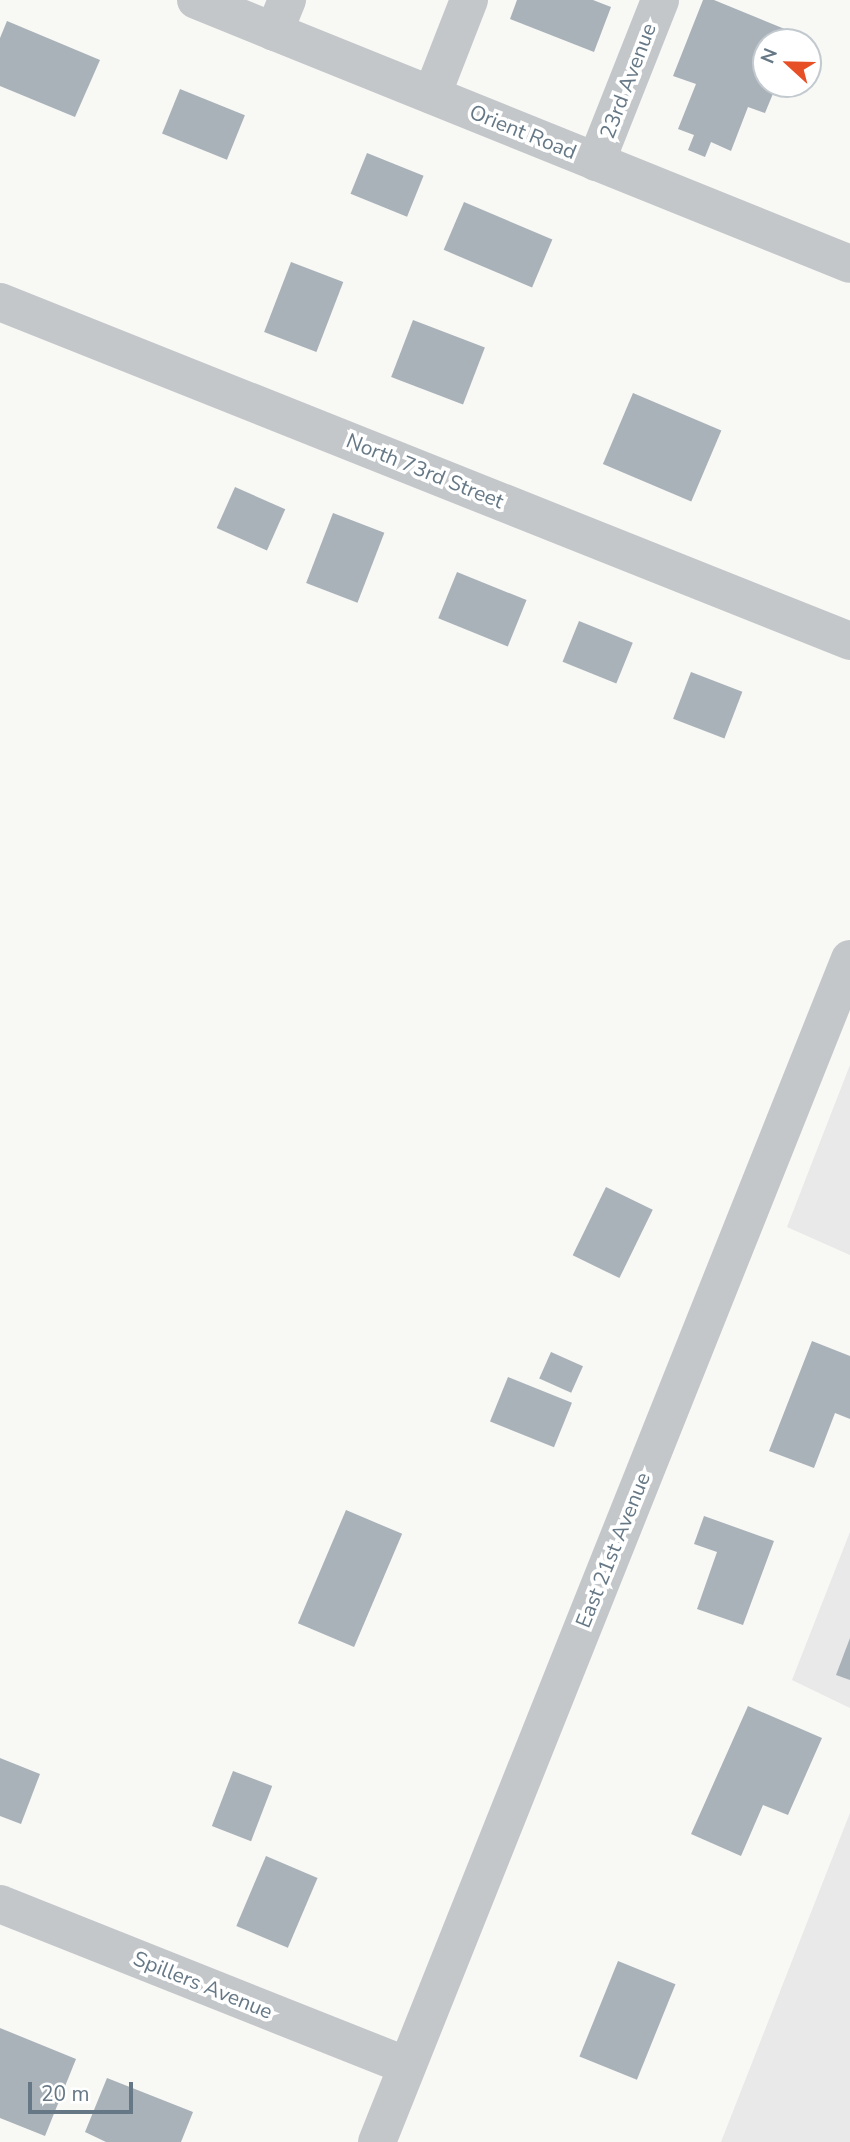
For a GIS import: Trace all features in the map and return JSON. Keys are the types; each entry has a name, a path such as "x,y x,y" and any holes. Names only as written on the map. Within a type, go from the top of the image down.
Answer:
{"street":[{"name":"Orient Road","path":"195,0 280,16 432,95 850,264"},
{"path":"432,95 469,0"},
{"name":"23rd Avenue","path":"596,162 660,0"},
{"name":"North 73rd Street","path":"0,302 850,641"},
{"name":"East 21st Avenue","path":"377,2142 850,959"},
{"name":"Spillers Avenue","path":"0,1903 407,2067"}],"shaded area":[{"path":"850,1065 850,1255 787,1227"},
{"path":"850,1532 850,1708 792,1680"},
{"path":"850,1813 850,2142 721,2142"}],"building":[{"path":"517,0 593,0 611,7 594,52 510,19"},
{"path":"703,0 714,0 782,28 752,28 752,98 771,98 765,113 748,107 731,151 711,142 705,157 688,150 694,135 678,129 696,84 673,76"},
{"path":"7,21 100,60 75,117 0,86 0,38"},
{"path":"180,89 245,115 227,160 162,134"},
{"path":"367,153 424,176 407,217 351,194"},
{"path":"464,202 552,240 532,287 444,250"},
{"path":"291,262 343,282 316,352 264,332"},
{"path":"413,320 485,348 463,405 391,377"},
{"path":"633,393 721,431 691,501 603,464"},
{"path":"235,487 285,509 267,550 217,528"},
{"path":"333,513 384,533 357,603 306,583"},
{"path":"457,572 527,600 508,646 438,618"},
{"path":"579,621 633,643 616,684 563,662"},
{"path":"691,672 742,692 724,738 673,719"},
{"path":"606,1187 653,1210 619,1278 573,1255"},
{"path":"812,1341 850,1356 850,1419 835,1413 814,1468 769,1451"},
{"path":"551,1352 583,1366 571,1393 539,1378"},
{"path":"508,1377 572,1403 554,1447 490,1422"},
{"path":"346,1510 402,1534 354,1647 298,1623"},
{"path":"704,1516 774,1541 743,1625 697,1609 717,1552 694,1544"},
{"path":"850,1638 850,1680 836,1675"},
{"path":"748,1706 822,1738 788,1815 763,1805 741,1856 691,1834"},
{"path":"0,1758 40,1774 21,1824 0,1816"},
{"path":"233,1771 272,1786 251,1841 212,1826"},
{"path":"266,1856 318,1878 288,1948 236,1926"},
{"path":"618,1961 675,1984 637,2080 579,2056"},
{"path":"0,2028 76,2059 45,2136 0,2118"},
{"path":"107,2078 193,2112 181,2142 106,2142 85,2132"}]}
